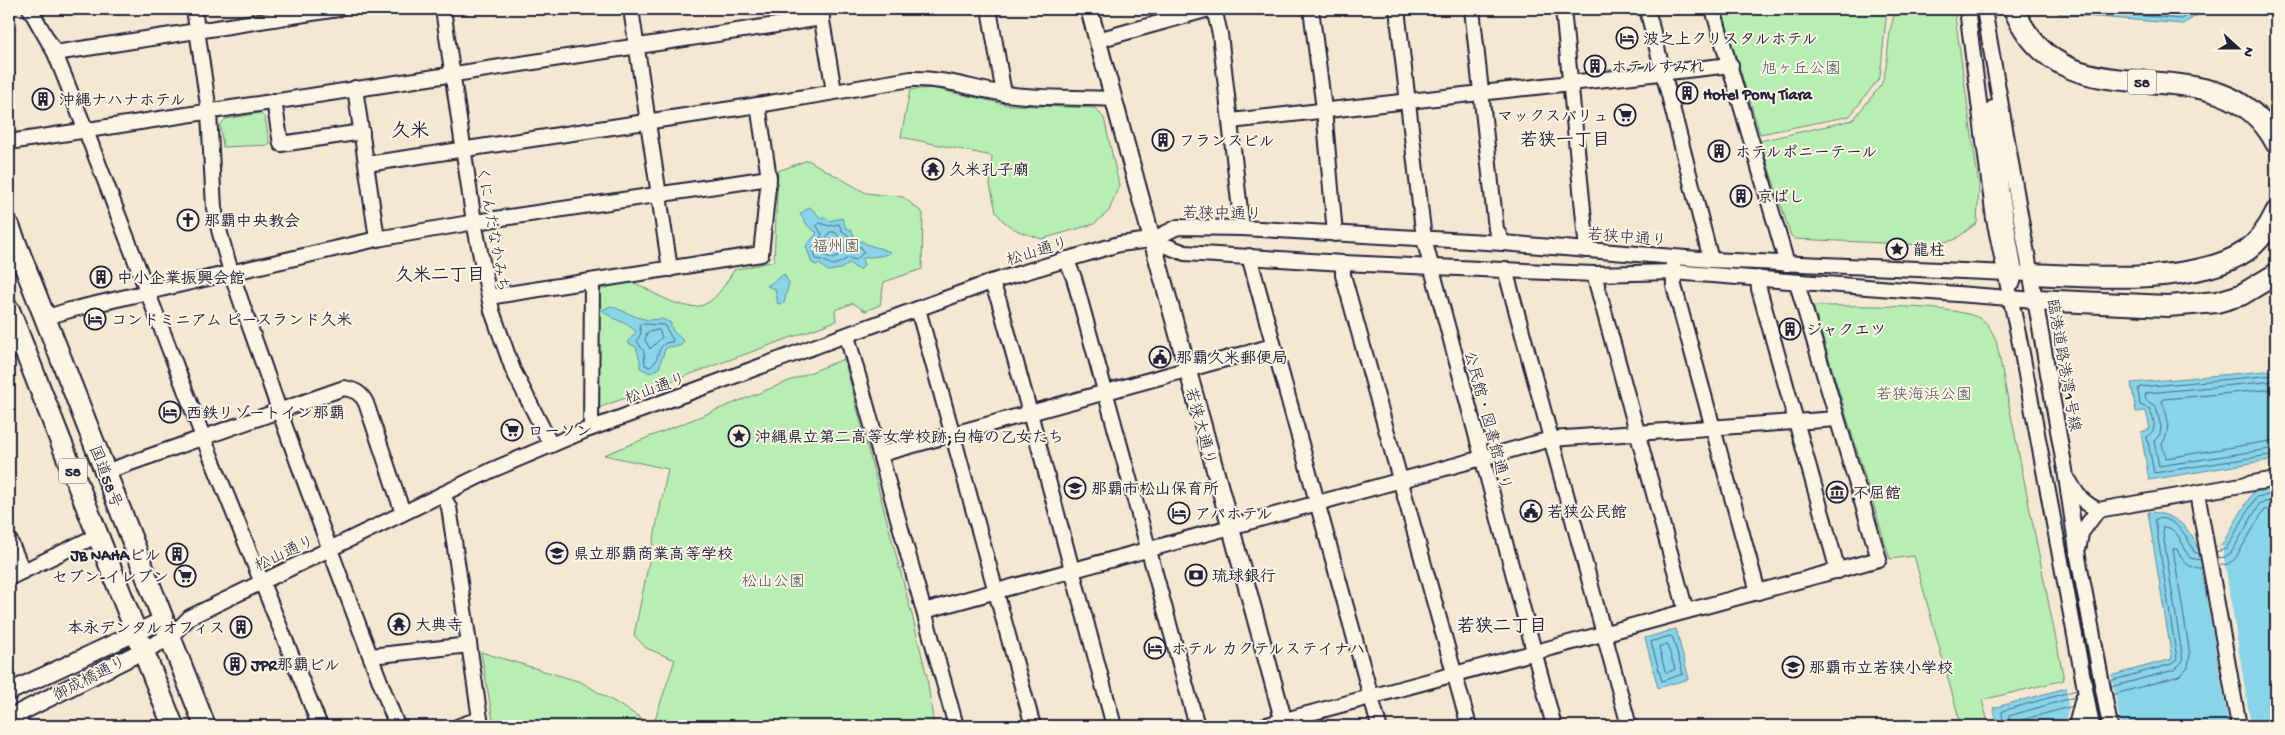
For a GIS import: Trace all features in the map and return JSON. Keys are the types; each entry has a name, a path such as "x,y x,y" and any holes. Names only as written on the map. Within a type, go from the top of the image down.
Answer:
{"highway":[{"name":"58","path":"2014,9 2022,25 2040,47 2067,67 2103,78 2199,86 2219,92 2235,99 2248,108 2265,124 2276,143"},
{"path":"2017,273 2112,278 2145,276 2209,266 2229,260 2246,251 2270,226 2276,212"},
{"name":"国道58号","path":"9,226 205,726"},
{"path":"2035,300 2168,306 2216,302 2241,295 2276,274"},
{"name":"国道58号","path":"9,310 15,347 98,535 173,726"}],"main road":[{"name":"若狭大通り","path":"1089,9 1284,724"},
{"name":"御成橋通り","path":"9,692 166,629"},
{"name":"御成橋通り","path":"16,719 140,641"}],"street":[{"path":"30,9 54,53 86,131 203,437 320,726"},
{"path":"194,9 209,112 214,208 232,272 279,410 397,726"},
{"path":"54,53 338,9"},
{"name":"くにんだなかみち","path":"443,9 462,149 488,297 514,370 550,445"},
{"path":"631,9 670,269"},
{"path":"989,9 1004,94"},
{"path":"1098,40 1209,9"},
{"path":"1214,9 1220,34 1242,228"},
{"path":"1311,9 1324,109 1334,234"},
{"name":"公民館・図書館通り","path":"1397,9 1424,238 1430,267 1554,726"},
{"path":"1472,9 1496,229 1503,243"},
{"path":"1563,9 1588,250"},
{"path":"1647,9 1711,260"},
{"path":"1713,9 1731,65 1787,264"},
{"name":"臨港道路港湾1号線","path":"1966,9 1986,163 2017,273 2035,300 2065,470 2078,557 2110,726"},
{"name":"臨港道路港湾1号線","path":"1984,9 1995,77 2017,273"},
{"path":"9,142 355,88 637,47 821,14 834,91"},
{"path":"1231,121 1324,109 1731,65"},
{"path":"366,164 758,105 911,79 936,79 1025,97 1113,99"},
{"path":"355,88 377,239"},
{"path":"274,101 281,144 362,132"},
{"path":"488,297 761,254 768,178 758,105"},
{"path":"44,318 148,291 377,239 474,222 768,178"},
{"name":"若狭中通り","path":"1151,240 1178,227 1242,228 1503,243 1588,250 1673,265 1797,283 2035,300"},
{"name":"若狭中通り","path":"1151,240 1185,253 1343,263 1594,274 1711,260 2017,273"},
{"name":"松山通り","path":"166,629 442,494 591,428 991,282 1119,244 1151,240"},
{"path":"1249,256 1379,726"},
{"path":"1066,259 1074,278 1197,726"},
{"path":"1343,263 1343,275 1469,726"},
{"path":"1673,265 1674,286 1758,592"},
{"path":"1504,269 1629,726"},
{"path":"2017,273 2011,298 2092,726"},
{"path":"1594,274 1686,611"},
{"path":"1758,278 1759,290 1838,571"},
{"path":"591,428 592,281"},
{"path":"991,282 999,302 1030,413 1114,726"},
{"path":"1263,726 1284,724 1372,697 1879,559 1797,283"},
{"path":"918,309 1033,726"},
{"path":"847,336 956,726"},
{"path":"881,454 1273,346"},
{"path":"105,472 344,388 354,390 362,395 366,403 403,513"},
{"path":"924,611 1551,440 1837,419"},
{"path":"2065,470 2076,494 2085,504 2098,510 2276,479"},
{"path":"442,494 449,507 481,722 459,726"},
{"path":"2197,494 2239,726"},
{"path":"2078,557 2081,533 2098,510"},
{"path":"9,578 98,535"},
{"path":"9,539 23,571"},
{"path":"370,656 469,645"},
{"path":"2076,726 2085,690"}],"green space":[{"name":"旭ヶ丘公園","path":"1721,9 1887,9 1880,77 1850,116 1760,134"},
{"path":"1897,9 1954,9 1979,186 1977,223 1954,240 1927,245 1795,239 1791,236 1760,141 1853,120 1881,85 1886,67 1891,27"},
{"path":"932,88 1009,105 1095,108 1104,118 1119,185 1109,211 1094,224 1042,239 1018,231 1004,222 996,212 990,185 992,156 901,137 910,90"},
{"path":"260,113 265,118 270,145 223,147 220,125 226,119"},
{"name":"福州園","path":"808,160 866,193 903,197 923,213 922,269 884,282 880,305 865,311 853,303 835,310 836,321 598,408 594,308 599,290 620,284 633,283 672,302 684,305 694,307 711,301 734,270 774,261 778,171"},
{"name":"若狭海浜公園","path":"1813,306 1876,306 1953,311 1972,315 1984,321 1996,340 2064,680 1982,700 1989,726 1957,726 1960,722 1914,556 1890,559"},
{"name":"松山公園","path":"844,359 913,619 927,677 934,726 494,726 481,652 581,682 653,725 675,660 646,648 634,635 668,469 604,455"}],"water":[{"path":"2058,9 2208,9 2183,24 2059,14"},
{"path":"810,207 821,218 825,217 829,221 842,218 846,228 851,230 854,235 854,242 862,241 891,252 862,259 864,265 861,269 857,269 849,263 841,269 828,271 819,264 812,263 806,246 817,233 808,226 800,214"},
{"path":"784,274 789,283 784,303 778,304 775,289 767,286"},
{"path":"611,306 637,317 648,320 662,319 671,323 673,331 684,341 680,346 665,349 659,368 650,373 640,368 636,347 628,343 636,332 628,325 602,310"},
{"path":"2276,370 2276,459 2149,480 2141,432 2150,429 2146,411 2136,412 2131,383"},
{"path":"2276,489 2276,726 1998,726 1993,708 2172,659 2148,512 2165,515 2179,522 2190,533 2198,549 2221,546 2253,492"},
{"path":"1676,629 1689,679 1658,688 1645,638"}],"pier":[{"path":"2222,546 2251,726 2229,726 2198,549"},
{"path":"2111,673 2121,726 2064,726 2068,710 2067,685"}],"place":[{"name":"波之上クリスタルホテル","path":"1627,38"},
{"name":"ホテルすみれ","path":"1595,66"},
{"name":"Hotel Pony Tiara","path":"1687,93"},
{"name":"沖縄ナハナホテル","path":"43,99"},
{"name":"マックスバリュ","path":"1625,115"},
{"name":"フランスビル","path":"1163,140"},
{"name":"ホテルポニーテール","path":"1719,151"},
{"name":"久米孔子廟","path":"933,169"},
{"name":"京ばし","path":"1741,196"},
{"name":"那覇中央教会","path":"188,220"},
{"name":"龍柱","path":"1897,249"},
{"name":"中小企業振興会館","path":"101,277"},
{"name":"コンドミニアム ピースランド久米","path":"95,319"},
{"name":"ジャクエツ","path":"1790,329"},
{"name":"那覇久米郵便局","path":"1160,357"},
{"name":"西鉄リゾートイン那覇","path":"170,412"},
{"name":"ローソン","path":"512,430"},
{"name":"沖縄県立第二高等女学校跡;白梅の乙女たち","path":"739,436"},
{"name":"那覇市松山保育所","path":"1075,488"},
{"name":"不屈館","path":"1837,492"},
{"name":"若狭公民館","path":"1531,511"},
{"name":"アパホテル","path":"1179,513"},
{"name":"県立那覇商業高等学校","path":"557,553"},
{"name":"JB NAHAビル","path":"177,554"},
{"name":"琉球銀行","path":"1196,575"},
{"name":"セブン-イレブン","path":"185,576"},
{"name":"大典寺","path":"399,624"},
{"name":"本永デンタルオフィス","path":"241,627"},
{"name":"ホテル カクテルステイナハ","path":"1155,648"},
{"name":"JPR那覇ビル","path":"235,664"},
{"name":"那覇市立若狭小学校","path":"1793,667"}],"district":[{"name":"久米","path":"410,129"},
{"name":"若狭一丁目","path":"1565,139"},
{"name":"久米二丁目","path":"440,274"},
{"name":"若狭二丁目","path":"1502,625"}]}
